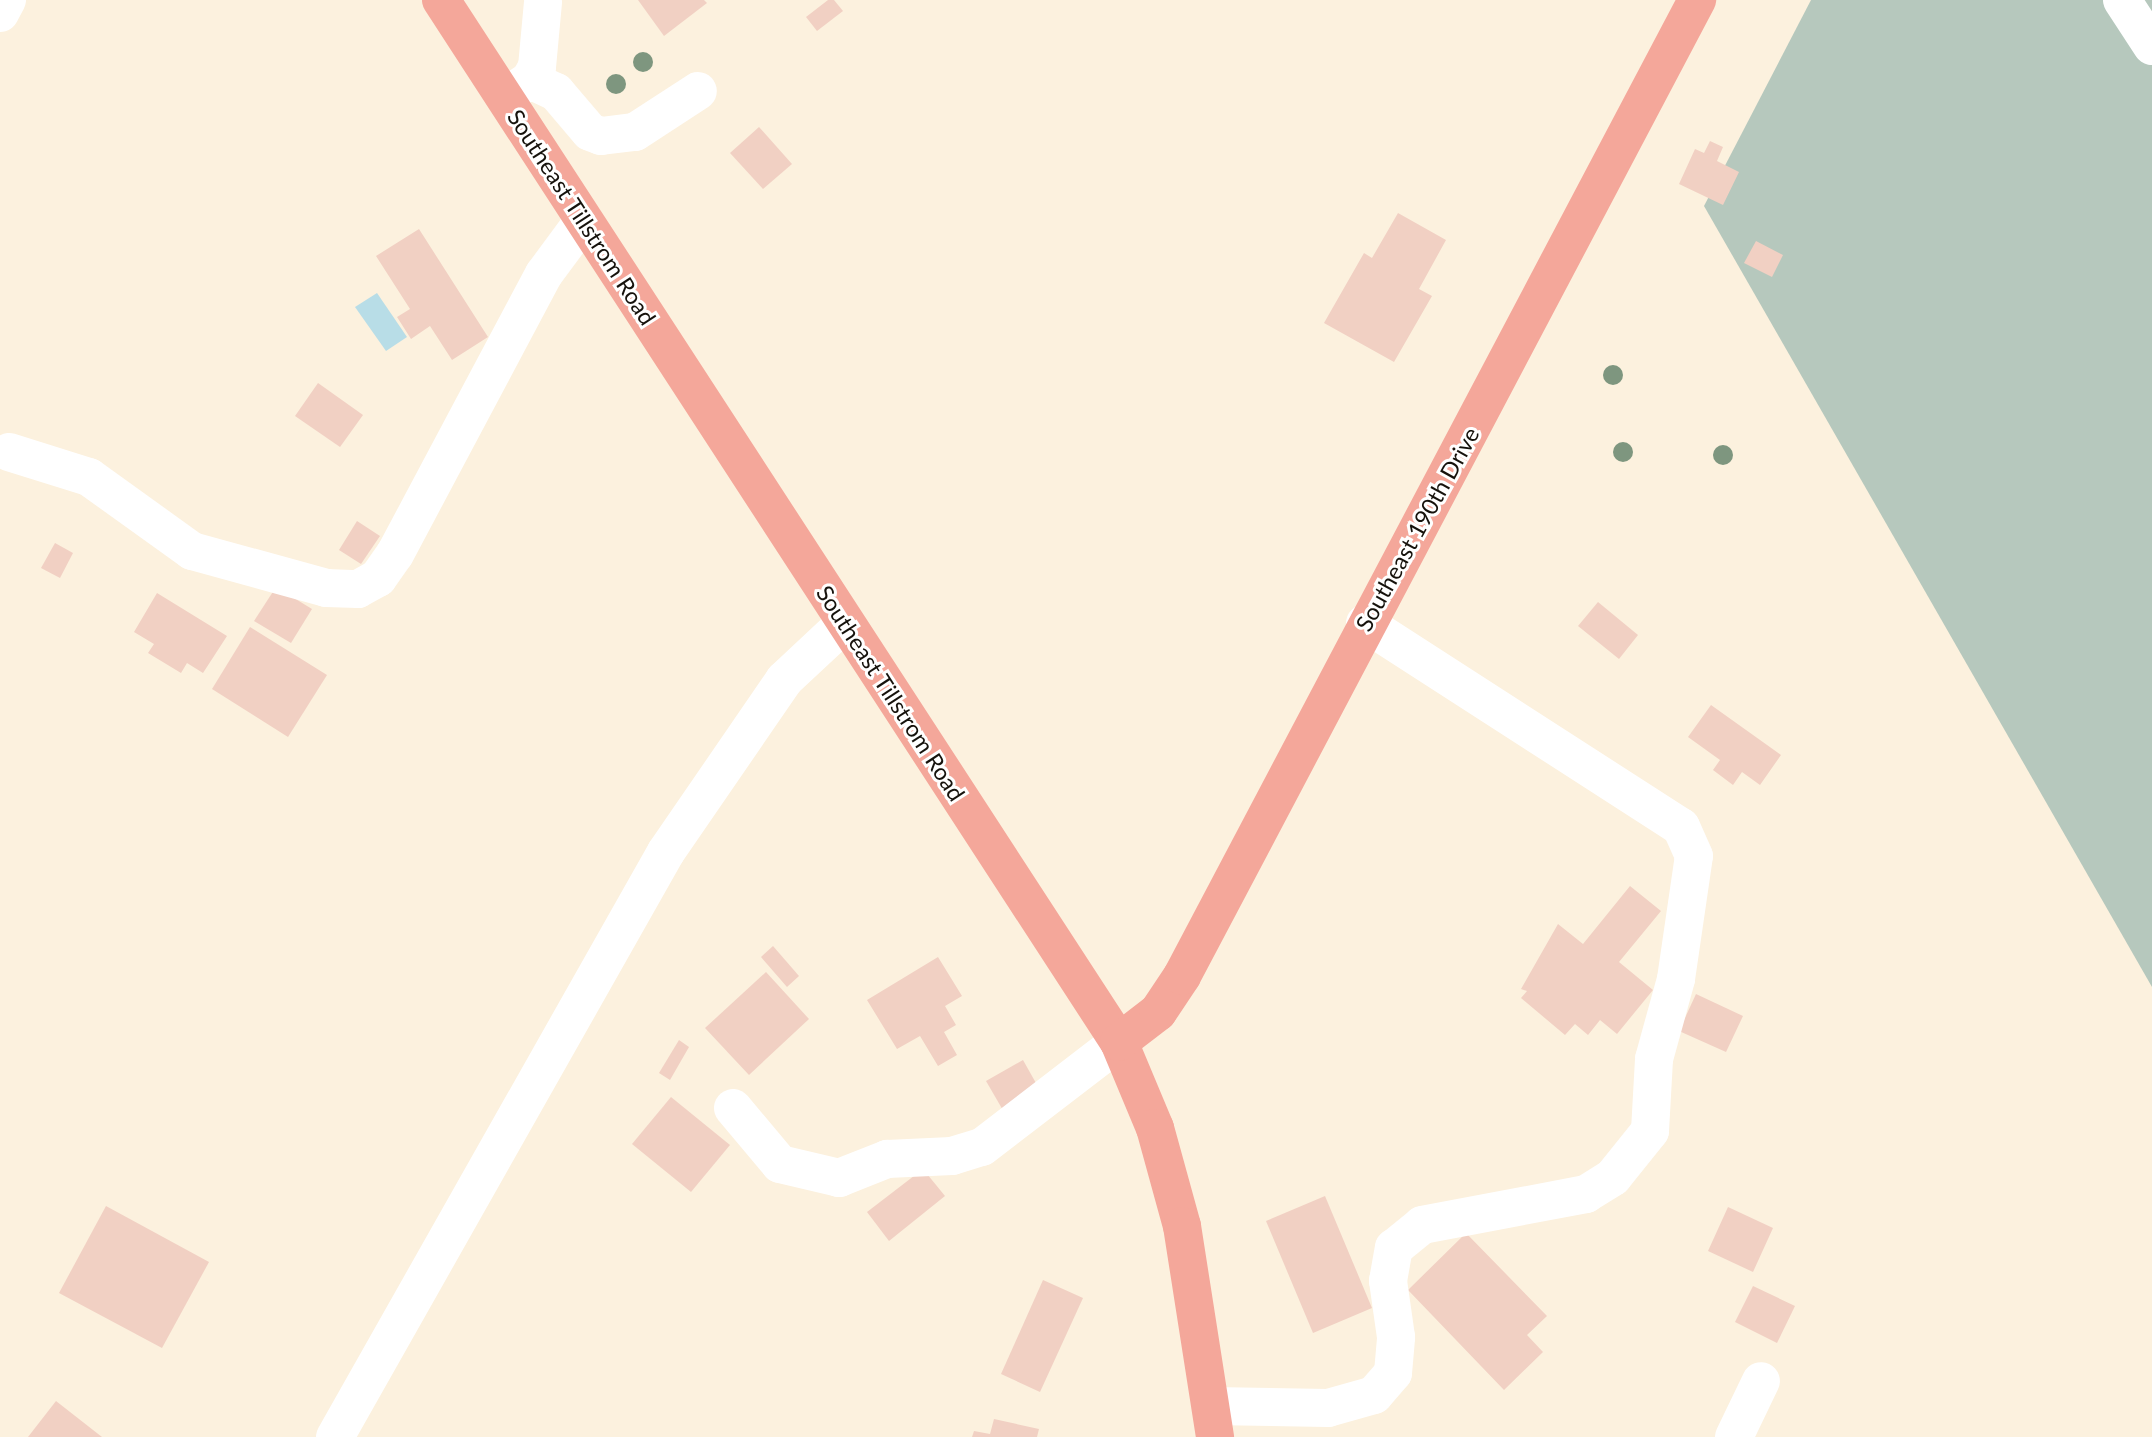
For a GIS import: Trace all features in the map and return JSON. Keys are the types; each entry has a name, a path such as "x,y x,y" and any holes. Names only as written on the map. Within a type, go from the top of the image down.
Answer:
{"main road":[{"name":"Southeast Tillstrom Road","path":"441,0 517,88 584,220 1119,1042 1155,1128 1182,1226 1213,1421"},
{"name":"Southeast 190th Drive","path":"1119,1042 1158,1012 1173,990 1697,0"}],"street":[{"path":"0,13 7,0"},
{"path":"2122,0 2152,46"},
{"path":"517,88 539,61 543,2"},
{"path":"517,88 556,92 598,136 631,134 698,91"},
{"path":"9,452 89,477 192,551 326,588 358,589 378,578 395,554 544,274 584,220"},
{"path":"335,1437 666,852 784,680 845,623"},
{"path":"1213,1421 1328,1408 1374,1395 1393,1373 1396,1337 1388,1281 1394,1248 1422,1225 1586,1194 1613,1177 1650,1131 1654,1059 1676,979 1694,856 1681,827 1365,623"},
{"path":"733,1108 780,1164 839,1178 887,1159 952,1156 982,1147 1119,1042"},
{"path":"1734,1437 1761,1381"}],"green space":[{"path":"1811,0 2152,0 2152,987 1704,206"}],"water":[{"path":"377,293 407,337 386,351 355,307"}],"building":[{"path":"638,0 704,0 707,3 664,36"},
{"path":"828,0 834,0 843,11 817,31 806,17"},
{"path":"759,127 792,164 763,189 730,153"},
{"path":"1710,141 1723,147 1717,161 1739,172 1723,205 1679,184 1695,149 1704,153"},
{"path":"1398,213 1446,240 1419,289 1432,296 1394,362 1324,323 1364,253 1372,258"},
{"path":"419,229 488,337 452,360 430,326 411,339 397,317 410,309 376,256"},
{"path":"1756,241 1783,255 1772,277 1744,263"},
{"path":"318,383 363,415 340,447 295,416"},
{"path":"357,521 380,536 361,564 339,550"},
{"path":"55,543 73,553 60,578 41,568"},
{"path":"276,587 312,609 291,643 254,621"},
{"path":"157,593 227,636 203,673 187,663 181,673 148,653 154,644 134,632"},
{"path":"1598,602 1638,635 1619,659 1578,626"},
{"path":"250,627 327,675 288,737 212,689"},
{"path":"1711,705 1781,755 1760,785 1742,772 1733,785 1713,770 1720,760 1688,737"},
{"path":"1630,886 1661,911 1619,962 1653,990 1617,1034 1600,1020 1588,1035 1575,1024 1565,1035 1521,998 1527,991 1521,989 1558,924 1583,944"},
{"path":"773,946 799,976 787,987 761,957"},
{"path":"938,957 962,996 945,1006 956,1025 944,1032 957,1055 938,1066 920,1036 897,1049 867,1000"},
{"path":"766,972 809,1019 749,1075 705,1028"},
{"path":"1696,994 1743,1016 1726,1052 1679,1031"},
{"path":"679,1040 689,1047 670,1080 659,1073"},
{"path":"1023,1060 1041,1092 1004,1112 986,1081"},
{"path":"671,1097 730,1145 691,1192 632,1144"},
{"path":"923,1169 945,1196 889,1241 867,1212"},
{"path":"1325,1196 1372,1308 1313,1333 1266,1221"},
{"path":"106,1206 209,1262 162,1348 59,1293"},
{"path":"1728,1207 1773,1228 1753,1272 1708,1251"},
{"path":"1466,1233 1547,1316 1527,1335 1543,1352 1504,1390 1408,1290"},
{"path":"1043,1280 1083,1298 1040,1392 1001,1374"},
{"path":"1753,1286 1795,1306 1777,1343 1735,1322"},
{"path":"56,1401 102,1437 28,1437"},
{"path":"994,1419 1039,1429 1037,1437 972,1437 974,1431 990,1434"}]}
